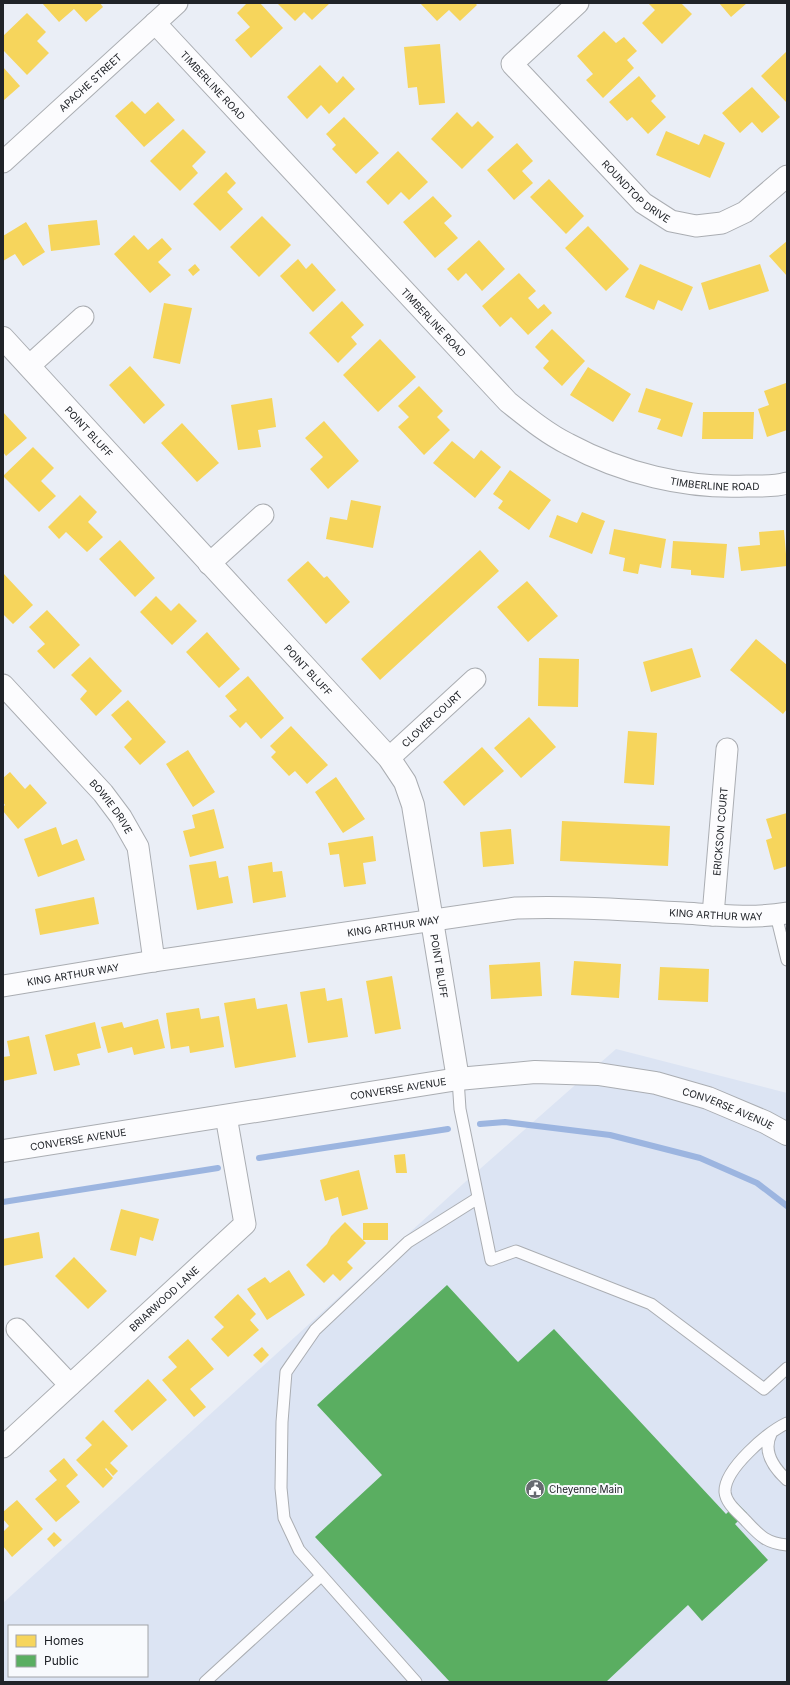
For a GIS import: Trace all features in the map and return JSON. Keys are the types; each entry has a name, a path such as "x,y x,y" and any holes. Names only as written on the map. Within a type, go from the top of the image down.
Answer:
{"street":[{"name":"APACHE STREET","path":"3,162 177,3"},
{"name":"ROUNDTOP DRIVE","path":"578,3 512,64 643,203 671,221 696,226 722,223 745,212 787,176"},
{"name":"TIMBERLINE ROAD","path":"155,23 508,402 536,424 568,444 619,467 675,482 726,487 787,483"},
{"path":"29,366 83,318"},
{"name":"POINT BLUFF","path":"3,338 209,564 389,758 405,782 414,805 458,1079"},
{"path":"209,564 263,515"},
{"name":"CLOVER COURT","path":"389,758 475,679"},
{"name":"BOWIE DRIVE","path":"3,685 103,793 121,817 138,847 154,961"},
{"name":"ERICKSON COURT","path":"713,915 727,749"},
{"name":"KING ARTHUR WAY","path":"3,986 154,961 516,908 563,907 713,915 781,914"},
{"name":"CONVERSE AVENUE","path":"3,1151 458,1079 535,1072 598,1074 656,1083 708,1098 765,1122 787,1134"},
{"name":"BRIARWOOD LANE","path":"3,1447 245,1224 226,1116"},
{"path":"17,1329 70,1386"}],"lane":[{"path":"781,914 787,960"},
{"path":"458,1079 460,1109 491,1260 516,1250 651,1304 764,1390 787,1368"},
{"path":"416,1682 299,1550 284,1518 281,1488 282,1422 286,1372 315,1330 408,1242 478,1198"},
{"path":"787,1423 772,1432 732,1470 727,1480 725,1491 730,1504 759,1535 769,1542 787,1545"},
{"path":"772,1432 768,1440 769,1456 774,1466 787,1480"},
{"path":"205,1682 321,1576"}],"shaded area":[{"path":"616,1049 787,1093 787,1682 3,1682 3,1603 464,1183"}],"building: Homes":[{"path":"42,3 100,3 103,7 86,22 74,9 59,22"},
{"path":"247,3 260,3 283,28 251,58 235,40 250,27 237,13"},
{"path":"277,3 330,3 312,20 304,12 295,21"},
{"path":"420,3 475,3 477,5 460,21 449,10 437,21"},
{"path":"648,3 681,3 692,14 662,44 642,23 655,10"},
{"path":"719,3 747,3 731,17"},
{"path":"27,13 46,32 37,41 49,53 27,75 3,50 3,36"},
{"path":"604,31 616,43 624,37 637,51 627,60 634,68 603,98 586,80 593,74 577,56"},
{"path":"440,44 445,103 419,105 417,87 408,88 404,47"},
{"path":"787,51 787,103 761,76"},
{"path":"320,65 337,83 343,76 355,89 329,114 321,105 307,119 287,97"},
{"path":"3,67 20,86 3,101"},
{"path":"639,76 656,96 651,101 666,117 648,134 632,117 627,121 609,102"},
{"path":"752,87 780,117 762,133 752,122 740,133 722,113"},
{"path":"132,101 145,114 158,102 175,120 144,147 115,116"},
{"path":"457,112 472,127 478,121 494,137 462,169 431,139"},
{"path":"344,117 379,153 356,174 332,149 336,145 326,134"},
{"path":"183,129 206,152 192,166 198,173 180,191 150,161"},
{"path":"666,131 699,145 704,134 725,143 710,178 656,155"},
{"path":"517,143 533,161 522,171 533,183 514,200 487,170"},
{"path":"398,151 428,182 409,200 401,192 388,205 366,182"},
{"path":"226,172 236,183 227,192 243,209 220,231 193,204"},
{"path":"549,179 584,216 566,234 530,197"},
{"path":"433,196 452,216 444,223 458,238 435,258 403,222"},
{"path":"262,216 291,245 259,277 230,247"},
{"path":"97,220 100,245 51,251 48,225"},
{"path":"26,222 45,252 23,266 15,254 3,261 3,236"},
{"path":"588,226 629,269 606,291 565,248"},
{"path":"134,235 148,250 162,238 172,249 158,262 171,275 150,293 114,254"},
{"path":"479,240 505,269 482,291 466,273 458,281 447,269"},
{"path":"787,241 787,276 769,256"},
{"path":"298,259 306,269 312,263 336,290 313,312 280,276"},
{"path":"195,264 200,270 193,276 188,270"},
{"path":"640,264 693,287 682,311 658,300 654,310 625,297"},
{"path":"760,264 769,291 709,310 701,283"},
{"path":"519,273 536,291 528,298 538,309 544,304 552,313 528,335 511,317 500,327 482,306"},
{"path":"342,301 364,325 351,337 357,344 338,363 309,333"},
{"path":"164,303 192,308 180,364 153,358"},
{"path":"552,329 585,361 562,386 543,368 549,361 535,347"},
{"path":"380,339 416,377 378,412 343,375"},
{"path":"130,366 165,405 144,424 109,385"},
{"path":"588,367 631,394 613,422 570,395"},
{"path":"786,383 787,430 767,437 758,409 769,405 764,391"},
{"path":"419,386 443,411 437,417 450,430 424,455 398,427 409,417 398,406"},
{"path":"646,388 693,403 682,437 657,429 661,419 638,412"},
{"path":"272,398 276,427 258,430 261,447 238,450 231,405"},
{"path":"3,412 27,438 6,456 3,452"},
{"path":"703,412 754,412 753,439 702,439"},
{"path":"324,421 359,461 328,489 310,469 323,457 305,438"},
{"path":"182,423 219,463 197,482 161,443"},
{"path":"452,441 474,459 481,450 501,467 475,498 433,463"},
{"path":"33,447 54,468 41,481 56,496 39,512 3,476"},
{"path":"510,470 551,500 529,530 498,508 503,501 493,494"},
{"path":"80,495 97,512 88,522 103,537 87,552 66,532 59,539 48,527"},
{"path":"351,500 381,506 373,548 326,539 330,517 347,520"},
{"path":"582,512 605,521 592,554 549,537 557,515 577,523"},
{"path":"614,529 666,539 661,568 640,564 638,574 623,571 625,558 609,554"},
{"path":"784,530 787,566 741,571 738,547 760,545 759,532"},
{"path":"120,540 155,578 135,597 99,559"},
{"path":"673,541 727,544 724,578 691,575 691,570 671,568"},
{"path":"480,550 499,571 380,680 361,659"},
{"path":"308,561 324,578 327,576 350,602 326,624 287,580"},
{"path":"3,573 33,605 13,624 3,614"},
{"path":"527,581 558,616 528,642 497,607"},
{"path":"156,596 171,611 179,603 197,621 172,645 140,612"},
{"path":"47,610 80,645 54,669 37,651 45,644 29,627"},
{"path":"207,632 240,669 219,688 186,652"},
{"path":"756,639 787,665 787,709 783,714 730,670"},
{"path":"692,648 701,677 651,692 643,662"},
{"path":"90,657 122,691 96,716 80,699 87,691 71,675"},
{"path":"539,658 579,659 578,707 538,706"},
{"path":"248,676 284,718 261,739 246,722 240,728 229,716 237,710 225,696"},
{"path":"128,700 166,742 140,765 124,747 132,739 111,715"},
{"path":"529,717 556,747 521,778 494,748"},
{"path":"291,726 328,765 307,784 295,771 289,776 271,757 276,752 270,746"},
{"path":"628,731 657,733 654,785 624,783"},
{"path":"482,747 504,771 464,806 443,782"},
{"path":"188,750 215,792 193,807 166,764"},
{"path":"10,772 25,789 30,784 47,803 18,829 3,811 3,807 5,805 3,802 3,778"},
{"path":"336,777 365,819 343,833 315,792"},
{"path":"214,809 224,848 190,857 183,831 195,828 192,815"},
{"path":"787,813 787,866 774,870 766,840 772,838 766,819"},
{"path":"562,821 670,826 668,866 560,861"},
{"path":"56,827 62,845 77,839 85,860 38,877 24,839"},
{"path":"511,829 514,864 483,867 480,832"},
{"path":"373,836 376,861 363,863 366,884 344,887 339,854 330,855 328,843"},
{"path":"216,861 219,878 228,876 233,903 197,910 189,865"},
{"path":"272,862 273,872 282,871 286,897 253,903 248,866"},
{"path":"94,897 99,924 40,935 35,909"},
{"path":"574,961 621,964 619,998 571,995"},
{"path":"540,962 542,996 491,999 489,965"},
{"path":"660,967 709,969 708,1002 658,1000"},
{"path":"392,976 401,1029 375,1034 366,981"},
{"path":"325,988 327,1001 342,998 348,1037 308,1043 300,992"},
{"path":"255,998 257,1009 287,1004 296,1057 235,1068 224,1003"},
{"path":"199,1008 201,1019 219,1016 224,1047 190,1053 189,1046 171,1049 166,1013"},
{"path":"158,1019 165,1048 134,1055 132,1047 108,1053 101,1027 122,1022 124,1028"},
{"path":"95,1022 101,1048 77,1054 80,1065 54,1071 45,1035"},
{"path":"29,1036 37,1074 3,1081 3,1057 10,1056 7,1041"},
{"path":"405,1154 407,1173 396,1173 394,1155"},
{"path":"359,1170 368,1209 342,1216 338,1197 325,1201 320,1180"},
{"path":"121,1209 159,1219 153,1241 140,1237 136,1256 110,1250"},
{"path":"345,1222 366,1243 347,1262 353,1268 340,1281 333,1274 324,1283 306,1265 327,1244 331,1236"},
{"path":"363,1223 388,1223 388,1240 363,1240"},
{"path":"39,1232 43,1258 3,1266 3,1239"},
{"path":"74,1257 107,1291 88,1309 55,1276"},
{"path":"289,1270 305,1295 267,1320 247,1289 265,1277 270,1283"},
{"path":"238,1294 256,1314 250,1320 259,1330 228,1357 211,1339 224,1327 214,1317"},
{"path":"188,1339 214,1369 190,1389 206,1407 194,1417 162,1380 177,1367 168,1357"},
{"path":"262,1347 269,1355 261,1363 253,1355"},
{"path":"148,1379 167,1400 132,1431 114,1411"},
{"path":"103,1420 128,1446 110,1463 118,1471 113,1476 106,1468 105,1469 113,1478 103,1488 76,1460 92,1445 85,1438"},
{"path":"64,1458 78,1475 66,1486 80,1502 56,1522 35,1499 57,1480 49,1471"},
{"path":"17,1500 43,1529 12,1557 3,1546 3,1532 9,1526 3,1519 3,1512"},
{"path":"54,1532 62,1540 54,1547 47,1539"}],"building: Public":[{"name":"Cheyenne Main","path":"447,1285 518,1362 554,1329 726,1514 737,1503 747,1513 735,1524 768,1560 702,1621 688,1605 606,1682 450,1682 315,1537 382,1475 317,1405"}],"waterway":[{"path":"480,1124 505,1122 610,1135 700,1158 757,1183 787,1206"},
{"path":"259,1158 448,1129"},
{"path":"3,1202 218,1168"}],"place":[{"name":"Cheyenne Main","path":"535,1489"}]}
